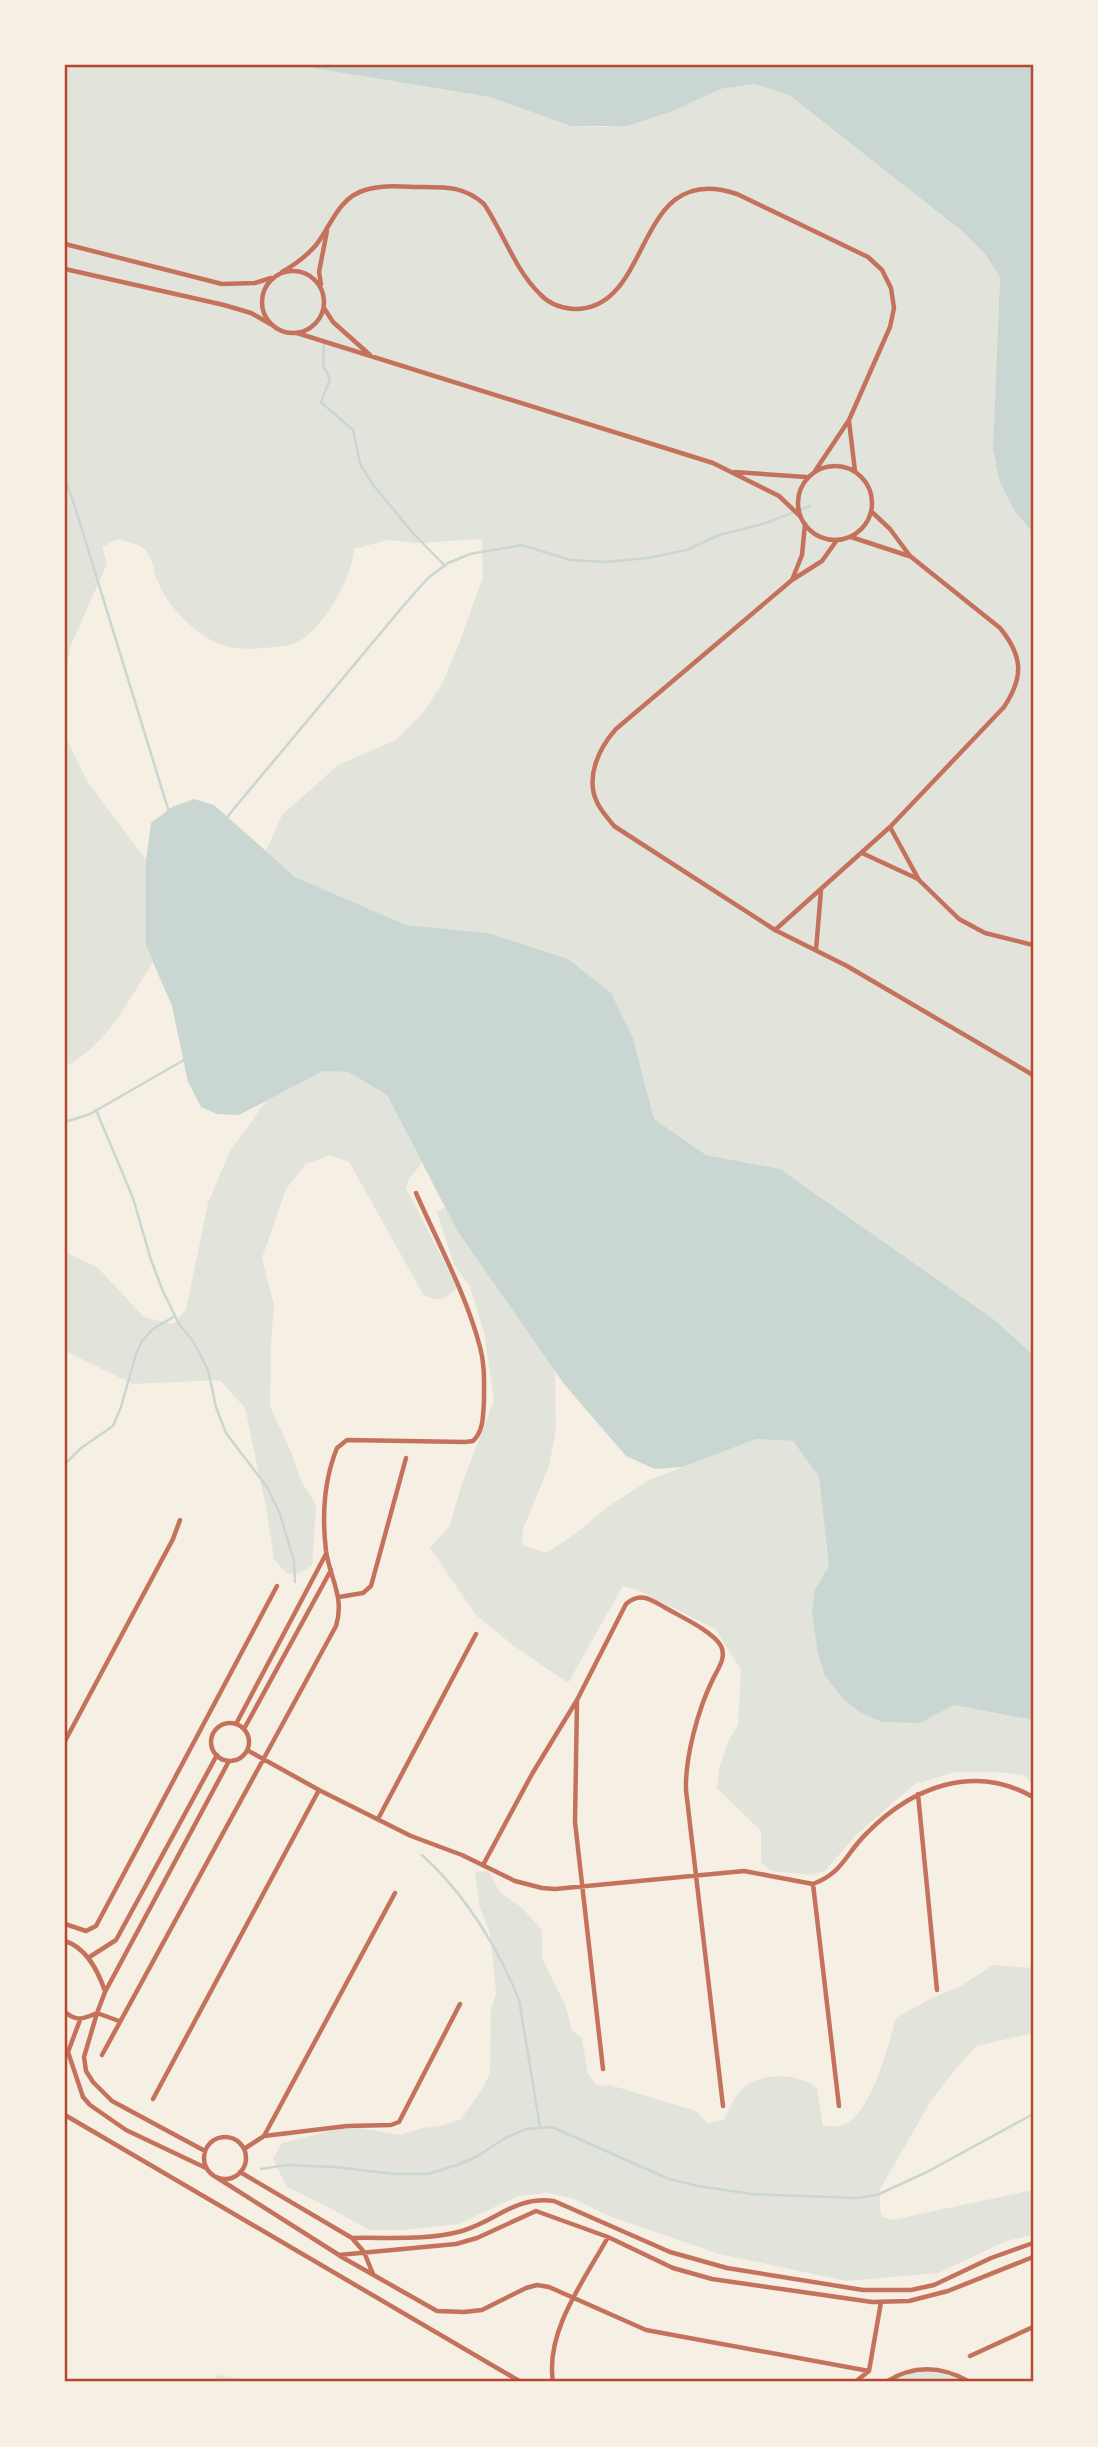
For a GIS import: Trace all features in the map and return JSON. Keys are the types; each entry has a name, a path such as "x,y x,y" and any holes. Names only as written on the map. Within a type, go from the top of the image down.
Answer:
{"street":[{"path":"373,358 333,322 324,308 319,272 322,248 335,213 346,200 366,189 437,187 462,189 474,195 484,204 527,280 541,296 567,309 579,309 605,300 619,285 665,207 680,195 699,188 719,188 737,194 868,257 882,270 891,288 894,308 890,327 849,420 816,471"},
{"path":"65,244 222,284 239,285 271,278 300,262 328,227"},
{"path":"65,270 251,313 284,332 296,333 700,459 732,471 779,496 800,516 809,530 822,538 837,540 851,537 864,526 872,512 872,496 867,482 855,471 840,465 825,466 806,477 732,471"},
{"path":"282,272 296,270 308,274 318,283 323,295"},
{"path":"271,278 264,289 261,302 264,315 272,325"},
{"path":"296,333 309,329 324,308"},
{"path":"849,420 855,471"},
{"path":"800,516 798,501 806,477"},
{"path":"775,930 890,827 1004,707 1014,692 1018,676 1017,658 1011,642 1000,628 910,556 890,529 872,512"},
{"path":"792,580 802,555 805,524"},
{"path":"851,537 910,556"},
{"path":"837,540 822,561 792,580 616,729 603,743 592,780 596,802 614,826 775,930 847,966 1033,1075"},
{"path":"890,827 919,880 959,919 985,933 1033,946"},
{"path":"862,853 919,880"},
{"path":"816,950 821,890"},
{"path":"102,2055 335,1626 339,1614 339,1597 327,1553 326,1489 332,1458 341,1443 347,1440 477,1439 483,1419 484,1372 481,1349 469,1313 416,1193"},
{"path":"339,1597 363,1593 371,1586 406,1458"},
{"path":"65,1741 173,1539 180,1520"},
{"path":"236,1724 327,1553"},
{"path":"244,1729 331,1569"},
{"path":"65,1924 76,1929 91,1930 96,1926 277,1586"},
{"path":"483,1865 532,1774 577,1700 626,1604 632,1599 648,1598 711,1635 721,1646 723,1660 701,1710 686,1775 723,2106"},
{"path":"378,1819 477,1634"},
{"path":"577,1700 575,1822 603,2069"},
{"path":"223,1724 236,1724 244,1729 249,1737 247,1750 240,1758 229,1761 217,1755 212,1744 215,1731 223,1724"},
{"path":"203,1726 215,1731"},
{"path":"247,1750 411,1836 515,1881 555,1889 744,1871 813,1884 837,1871 865,1834 896,1806 918,1794 975,1779 989,1780 1021,1790 1033,1797"},
{"path":"88,1958 116,1940 217,1755"},
{"path":"205,2151 112,2101 86,2071 84,2057 105,1992 229,1761"},
{"path":"153,2099 319,1790"},
{"path":"918,1794 937,1990"},
{"path":"813,1884 839,2106"},
{"path":"264,2136 396,1893"},
{"path":"65,1941 88,1958 98,1972 105,1992"},
{"path":"244,2149 264,2136 326,2128 391,2125 398,2122 460,2004"},
{"path":"65,2012 80,2020 97,2013 119,2021"},
{"path":"80,2020 68,2052 83,2096 90,2105 126,2130 206,2168 339,2255 437,2311 464,2312 482,2309 537,2285 549,2287 646,2330 869,2371"},
{"path":"65,2115 521,2382"},
{"path":"206,2168 205,2151 214,2140 227,2137 240,2143 244,2149 245,2161 240,2172 224,2179 216,2177"},
{"path":"240,2172 352,2238 364,2252 373,2275"},
{"path":"352,2238 428,2237 455,2232 538,2199 554,2201 670,2252 727,2268 863,2290 892,2291 934,2285 1033,2242"},
{"path":"339,2255 456,2244 477,2238 536,2211 608,2237 673,2268 712,2278 881,2302 909,2301 948,2291 1033,2256"},
{"path":"553,2382 550,2365 554,2342 608,2237"},
{"path":"855,2382 869,2371 881,2302"},
{"path":"970,2356 1033,2327"},
{"path":"886,2382 916,2369 934,2369 957,2375 970,2382"}],"shaded area":[{"path":"65,65 294,65 490,97 571,126 607,127 673,111 719,89 754,84 789,95 962,231 985,254 1000,277 993,449 999,480 1014,510 1033,533 1033,1356 992,1318 780,1169 706,1155 654,1119 633,1038 488,933 406,925 295,877 266,851 282,815 338,765 396,740 422,714 442,684 483,577 482,539 416,543 388,540 354,549 342,588 316,627 291,645 247,649 220,644 190,624 166,597 151,560 143,548 118,539 102,547 107,564 71,645 65,676"},
{"path":"294,65 1033,65 1033,533 1014,510 999,480 993,449 1000,277 985,254 962,231 789,95 754,84 720,89 673,111 627,126 571,126 490,97"},
{"path":"65,736 87,781 146,860 146,946 153,963 105,1034 81,1057 65,1067"},
{"path":"194,799 214,805 295,877 406,925 488,933 568,959 611,993 633,1038 654,1119 706,1155 780,1169 992,1318 1030,1352 1033,1356 1033,1720 954,1705 920,1723 882,1722 858,1711 843,1699 825,1676 818,1654 812,1613 815,1589 829,1566 819,1477 793,1441 756,1439 683,1467 655,1469 626,1456 564,1384 458,1232 387,1095 348,1072 323,1071 239,1115 217,1114 201,1107 188,1082 172,1006 146,946 146,860 151,823 172,807"},
{"path":"323,1071 348,1072 387,1095 422,1163 409,1179 406,1188 457,1287 442,1299 433,1299 423,1294 349,1162 330,1155 306,1164 286,1189 262,1258 274,1305 270,1406 300,1479 316,1505 312,1566 296,1574 286,1573 274,1559 245,1408 220,1380 133,1384 65,1351 65,1252 97,1267 144,1317 173,1324 186,1310 208,1203 229,1153 266,1101"},
{"path":"445,1207 458,1232 555,1371 556,1430 549,1466 523,1529 522,1545 547,1553 606,1508 649,1480 756,1439 793,1441 819,1477 829,1566 815,1589 818,1654 825,1676 843,1699 858,1711 904,1722 920,1723 954,1705 1033,1720 1033,1785 1024,1775 996,1772 955,1772 915,1784 857,1834 825,1871 811,1875 771,1871 761,1862 761,1831 717,1788 719,1769 727,1743 738,1725 741,1670 715,1629 640,1591 623,1586 568,1683 514,1646 476,1615 430,1548 449,1527 462,1484 494,1400 484,1332 470,1286 454,1265 437,1212"},
{"path":"489,1871 499,1891 521,1907 542,1930 542,1958 566,2007 572,2030 582,2038 588,2074 597,2086 610,2085 696,2111 707,2123 724,2120 744,2087 761,2079 781,2076 801,2079 817,2088 823,2126 840,2126 861,2110 869,2096 877,2080 896,2018 961,1986 993,1965 1033,1968 1033,2033 976,2046 960,2064 932,2099 880,2189 880,2208 882,2217 892,2220 1033,2190 1033,2235 1006,2241 938,2273 847,2281 719,2254 609,2216 572,2198 547,2193 518,2196 459,2224 403,2230 369,2230 287,2187 273,2159 282,2143 349,2126 400,2135 440,2126 461,2119 479,2094 490,2074 491,2010 496,1993 490,1933 480,1908 475,1872"},
{"path":"920,2370 971,2380 972,2382 877,2382"},
{"path":"217,2375 264,2382 216,2382"}],"waterway":[{"path":"65,67 69,65"},
{"path":"324,342 323,365 330,379 321,402 353,430 360,464 374,486 412,532 445,566"},
{"path":"65,479 169,812"},
{"path":"227,817 404,605 428,578 448,563 470,554 522,545 570,560 606,562 647,558 687,550 719,535 763,524 810,506"},
{"path":"65,1122 90,1114 184,1060"},
{"path":"96,1110 133,1198 162,1289 179,1324 193,1341 208,1370 216,1407 226,1433 267,1487 280,1514 294,1561 295,1582"},
{"path":"65,1464 81,1448 113,1426 142,1341 153,1329 175,1316"},
{"path":"422,1855 453,1887 479,1922 519,2000 540,2127"},
{"path":"261,2169 287,2165 394,2174 428,2174 476,2157 507,2137 526,2129 552,2127 669,2179 698,2186 752,2194 856,2198 877,2195 927,2172 1033,2114"}]}
